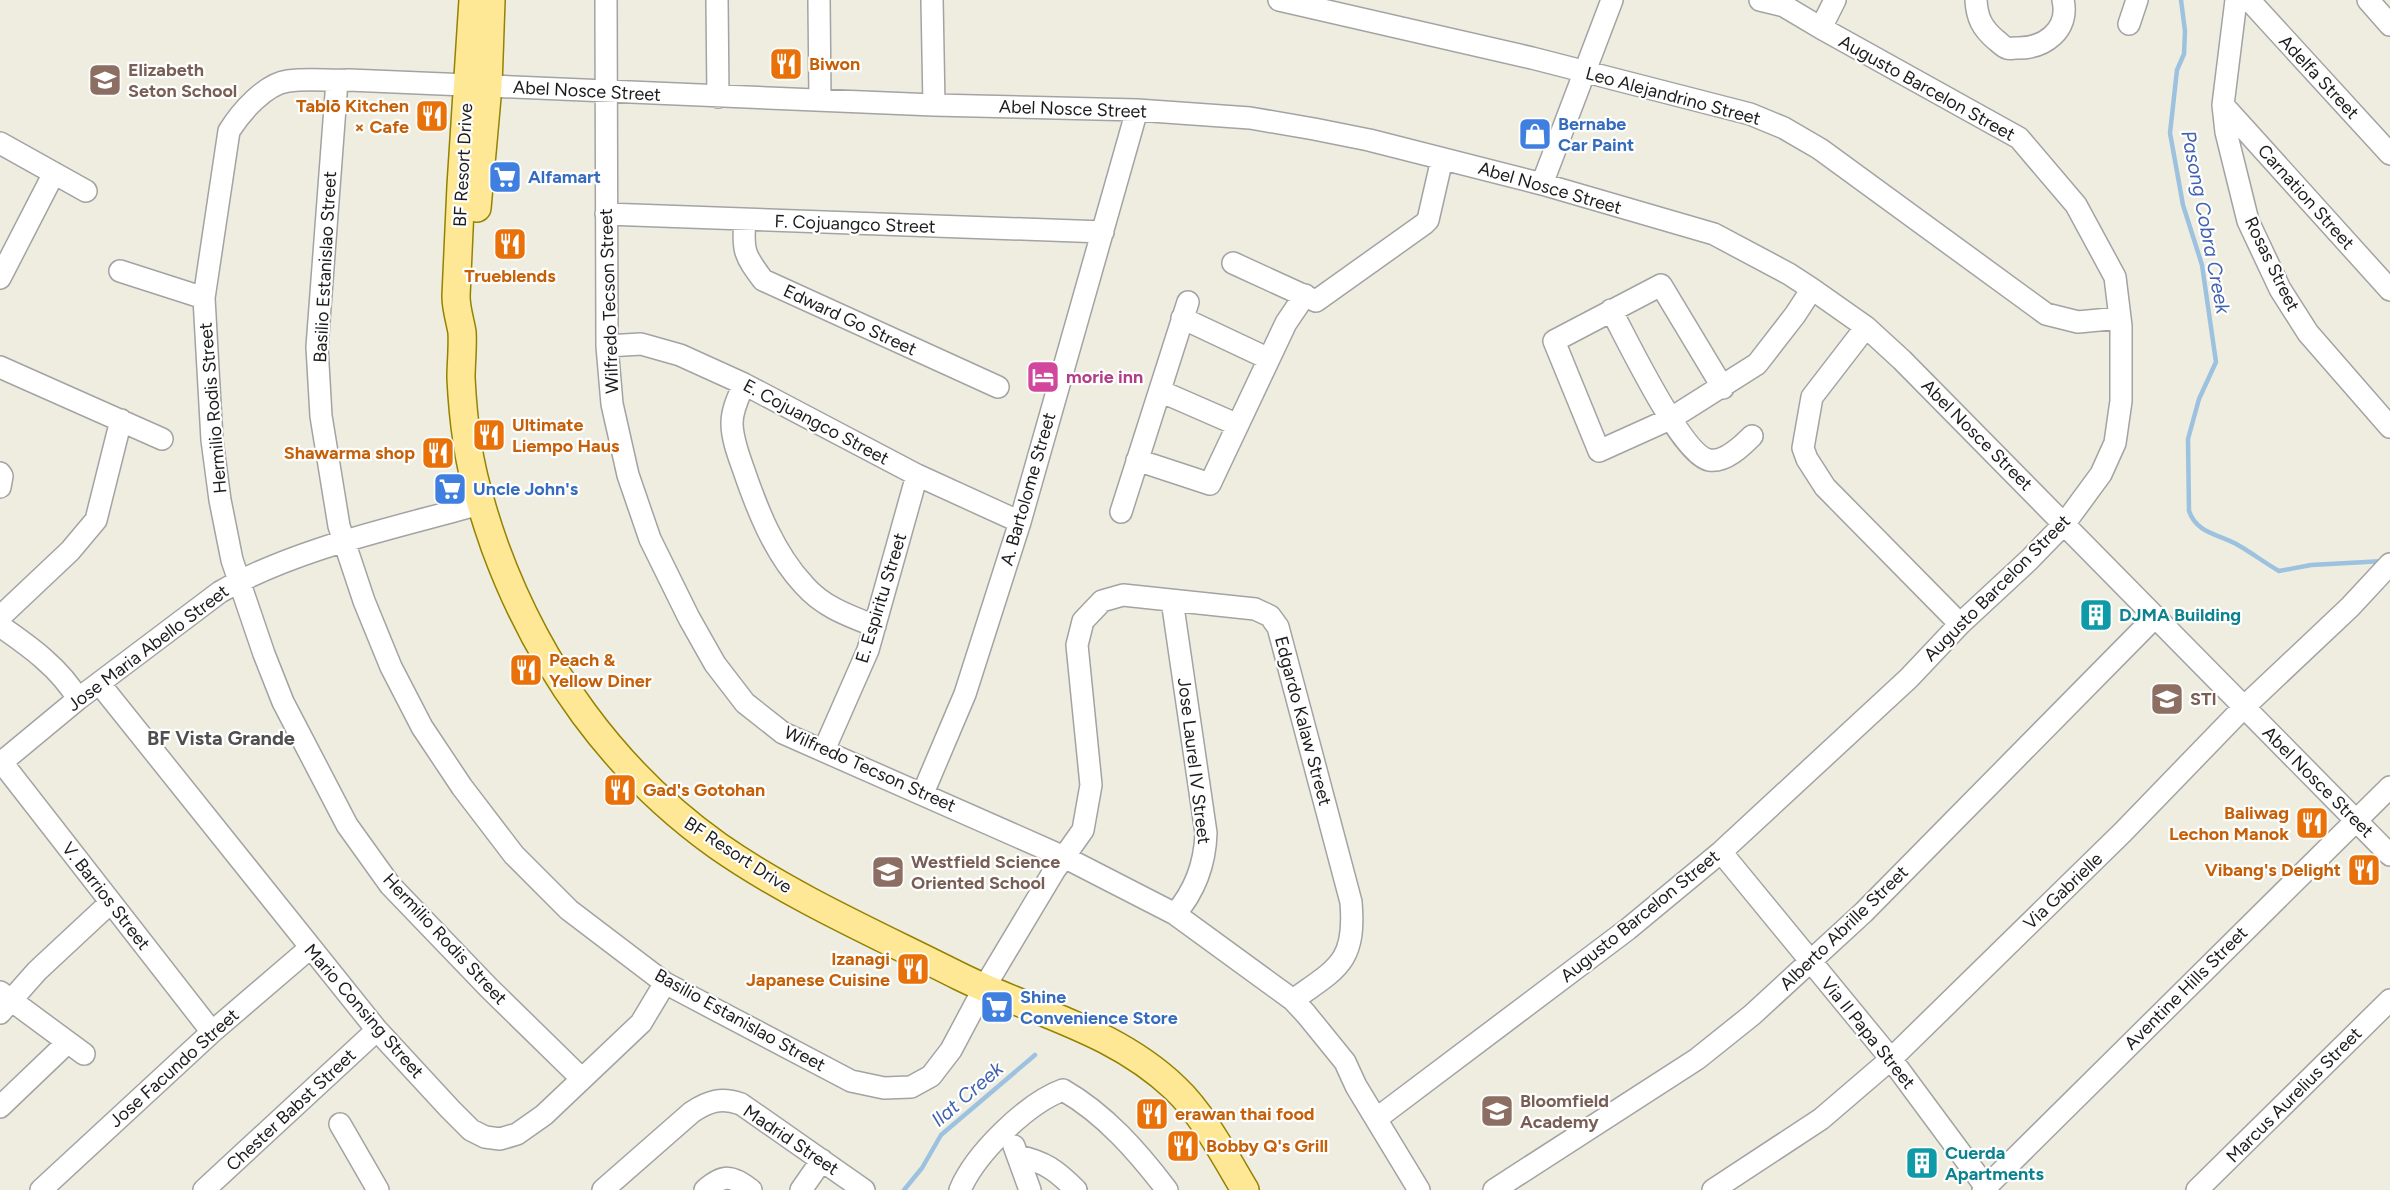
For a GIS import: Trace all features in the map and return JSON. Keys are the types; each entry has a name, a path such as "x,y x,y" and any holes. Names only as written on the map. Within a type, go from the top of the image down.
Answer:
{"main road":[{"name":"BF Resort Drive","path":"473,0 477,86 468,314 462,330 461,381 467,442 480,504 508,582 541,650 583,714 625,765 668,808 720,847 799,895 984,988 1091,1031 1138,1057 1176,1089 1207,1129 1245,1190"},
{"name":"BF Resort Drive","path":"477,86 491,0"}],"street":[{"path":"606,0 606,92"},
{"path":"717,0 718,97"},
{"path":"819,0 820,100"},
{"path":"932,0 934,105"},
{"name":"Leo Alejandrino Street","path":"1279,0 1509,53 1750,114 1784,128 1820,149 2046,314 2078,322 2120,318"},
{"path":"1542,184 1612,0"},
{"name":"Augusto Barcelon Street","path":"1376,1119 1629,929 1721,852 1909,678 1960,624 2065,523 2101,474 2115,443 2121,401 2120,318 2115,277 2076,205 2019,138 1784,6 1761,0"},
{"path":"1821,28 1835,0"},
{"path":"1976,0 1977,15 1985,31 2007,48 2027,49 2048,42 2058,29 2066,11 2063,0"},
{"path":"2129,24 2137,0"},
{"name":"Rosas Street","path":"2236,0 2223,105 2226,132 2248,221 2280,289 2308,333 2390,427"},
{"name":"Adelfa Street","path":"2249,0 2390,154"},
{"path":"2368,0 2390,25"},
{"name":"Hermilio Rodis Street","path":"477,86 286,81 261,94 244,109 229,131 204,298 212,440 221,508 238,582 283,702 347,825 390,885 489,988 582,1079"},
{"name":"Basilio Estanislao Street","path":"337,81 317,348 321,416 331,486 344,542 391,667 422,727 462,787 514,855 569,910 665,983 851,1081 884,1088 911,1088 931,1076 951,1050 984,988"},
{"name":"Abel Nosce Street","path":"477,86 934,105 1137,110 1250,118 1369,140 1542,184 1714,234 1789,274 1812,289 1866,327 1902,360 2390,855"},
{"name":"Wilfredo Tecson Street","path":"606,92 607,346 612,404 628,475 650,538 689,618 715,664 745,703 783,733 1064,857 1174,914 1293,1000 1345,1062 1356,1086 1419,1190"},
{"name":"Carnation Street","path":"2223,105 2390,290"},
{"name":"A. Bartolome Street","path":"923,793 965,694 1020,522 1137,110"},
{"path":"0,143 86,191"},
{"path":"1233,263 1316,301 1425,224 1428,220 1442,159"},
{"path":"2,270 54,173"},
{"name":"F. Cojuangco Street","path":"606,214 1103,232"},
{"name":"Edward Go Street","path":"746,220 743,241 747,260 763,280 998,387"},
{"path":"120,270 204,298"},
{"path":"1723,388 1661,285 1554,341 1599,451 1670,419 1723,388 1757,364 1769,351 1812,289"},
{"path":"1137,460 1210,484 1286,323 1305,296"},
{"path":"1120,512 1185,310 1269,359"},
{"path":"1611,310 1670,419 1699,456 1707,460 1725,457 1752,436"},
{"path":"1866,327 1812,397 1803,448 1807,459 1825,487 1960,624"},
{"name":"E. Cojuangco Street","path":"607,346 641,344 670,352 744,384 917,475 1020,522"},
{"path":"0,367 162,439"},
{"path":"744,384 736,402 732,423 736,447 758,510 778,550 804,586 832,609 875,626"},
{"path":"1160,391 1238,425"},
{"path":"0,617 70,551 96,520 121,420"},
{"path":"0,473 2,476 0,487"},
{"name":"E. Espiritu Street","path":"824,750 868,650 917,475"},
{"name":"Jose Maria Abello Street","path":"1,761 99,683 220,592 238,582 344,542 480,504"},
{"name":"Via Gabrielle","path":"1713,1190 1821,1119 1891,1059 2123,832 2243,708 2350,607 2390,564"},
{"name":"Edgardo Kalaw Street","path":"984,988 1083,830 1091,785 1077,645 1083,621 1102,601 1123,595 1255,609 1269,616 1278,627 1351,902 1353,927 1348,951 1336,969 1293,1000"},
{"name":"Jose Laurel IV Street","path":"1172,600 1206,833 1205,855 1196,884 1187,900 1174,914"},
{"name":"Alberto Abrille Street","path":"1494,1190 1697,1059 1752,1015 1872,904 2155,617"},
{"path":"0,626 46,662 68,683 78,699"},
{"name":"Mario Consing Street","path":"99,683 377,1030 471,1130 485,1137 501,1139 517,1134 544,1115 641,1023 665,983"},
{"name":"V. Barrios Street","path":"1,761 212,1032"},
{"name":"Aventine Hills Street","path":"1986,1189 2390,787"},
{"name":"Via Il Papa Street","path":"1721,852 1891,1059 1986,1189"},
{"path":"0,1107 76,1048 4,1002 110,903"},
{"name":"Jose Facundo Street","path":"41,1190 212,1032 310,948"},
{"name":"Marcus Aurelius Street","path":"2197,1190 2390,1000"},
{"name":"Chester Babst Street","path":"204,1190 377,1030"},
{"path":"960,1190 966,1175 983,1151 1050,1095 1063,1090 1080,1099 1116,1130 1167,1190"},
{"name":"Madrid Street","path":"603,1190 692,1112 717,1099 741,1104 864,1190"},
{"path":"340,1124 369,1186"},
{"path":"1008,1128 1030,1190"},
{"path":"1018,1156 1039,1161 1057,1171 1076,1190"},
{"path":"801,1190 822,1160"},
{"path":"705,1190 716,1182 732,1178 751,1190"}],"waterway":[{"name":"Pasong Cobra Creek","path":"2181,0 2185,31 2184,54 2177,70 2170,133 2183,205 2202,265 2216,362 2199,399 2188,439 2189,511 2203,529 2231,541 2279,571 2311,565 2384,561"},
{"name":"Ilat Creek","path":"904,1190 922,1168 941,1135 1035,1055"}],"place":[{"name":"Biwon","path":"786,64"},
{"name":"Elizabeth Seton School","path":"105,80"},
{"name":"Tablō Kitchen × Cafe","path":"432,116"},
{"name":"Bernabe Car Paint","path":"1535,134"},
{"name":"Alfamart","path":"505,177"},
{"name":"Trueblends","path":"510,244"},
{"name":"morie inn","path":"1043,377"},
{"name":"Ultimate Liempo Haus","path":"489,435"},
{"name":"Shawarma shop","path":"438,453"},
{"name":"Uncle John's","path":"450,489"},
{"name":"DJMA Building","path":"2096,615"},
{"name":"Peach & Yellow Diner","path":"526,670"},
{"name":"STI","path":"2167,699"},
{"name":"Gad's Gotohan","path":"620,790"},
{"name":"Baliwag Lechon Manok","path":"2312,823"},
{"name":"Vibang's Delight","path":"2364,870"},
{"name":"Westfield Science Oriented School","path":"888,872"},
{"name":"Izanagi Japanese Cuisine","path":"913,969"},
{"name":"Shine Convenience Store","path":"997,1007"},
{"name":"Bloomfield Academy","path":"1497,1111"},
{"name":"erawan thai food","path":"1152,1114"},
{"name":"Bobby Q's Grill","path":"1183,1146"},
{"name":"Cuerda Apartments","path":"1922,1163"}],"district":[{"name":"BF Vista Grande","path":"221,738"}]}
